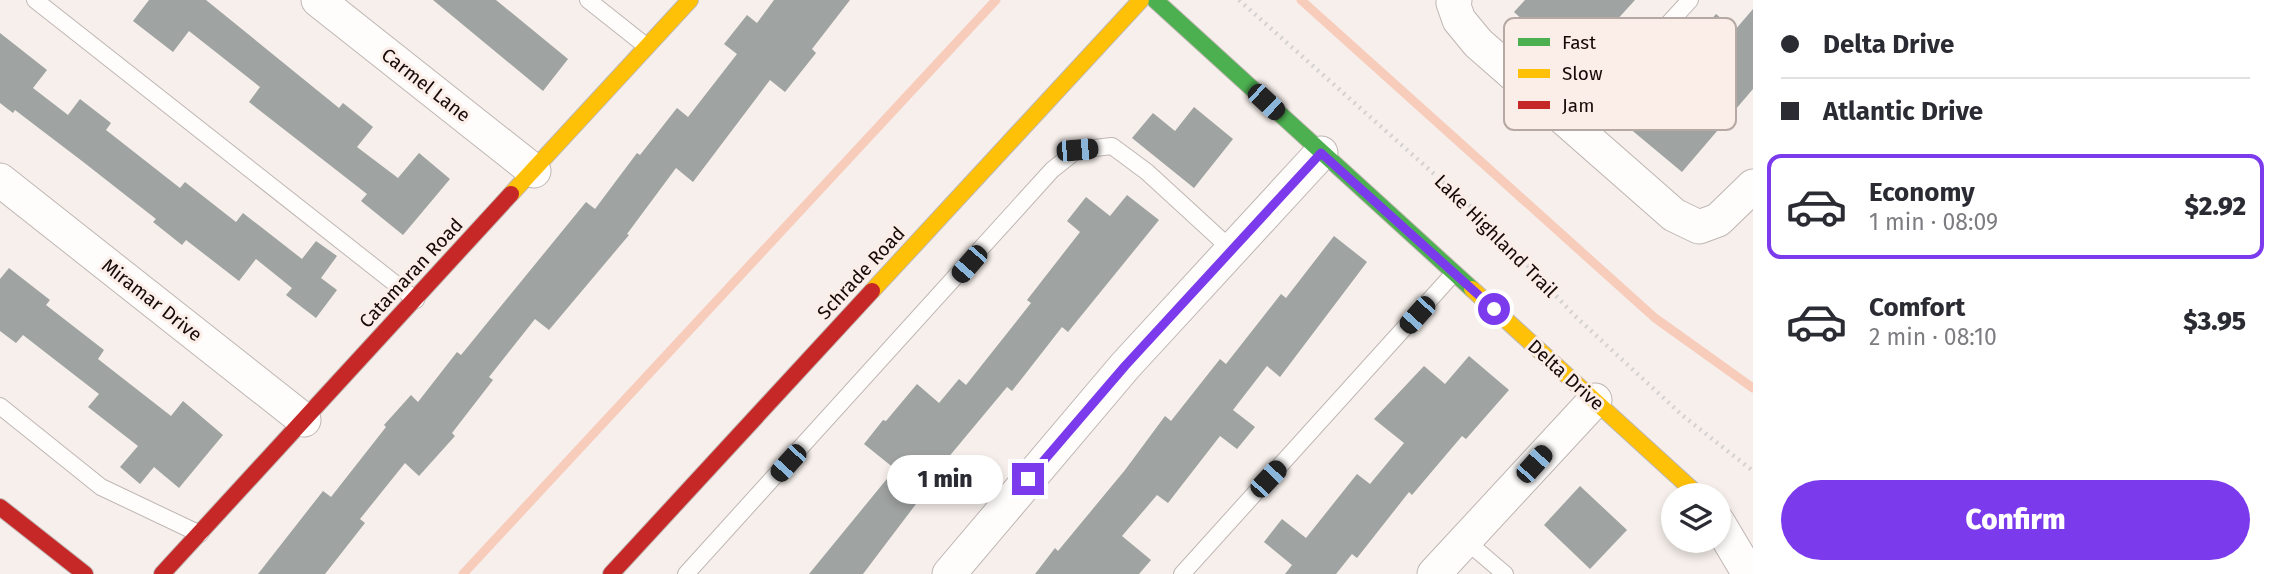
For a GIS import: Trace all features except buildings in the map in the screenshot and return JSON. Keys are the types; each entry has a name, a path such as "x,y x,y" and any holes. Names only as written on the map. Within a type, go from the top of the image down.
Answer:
{"street":[{"name":"Carmel Lane","path":"318,0 534,171"},
{"name":"Catamaran Road","path":"162,574 690,0"},
{"name":"Schrade Road","path":"611,574 1141,0"},
{"name":"Delta Drive","path":"1155,0 1685,483"},
{"path":"1455,0 1453,3 1459,20 1478,43 1504,66"},
{"path":"1575,130 1643,191 1674,215 1699,227 1718,220 1748,191"},
{"path":"949,574 1125,366 1321,153"},
{"name":"Miramar Drive","path":"0,180 304,421"},
{"path":"1434,574 1595,400"},
{"path":"0,506 85,574"},
{"path":"1731,544 1749,574"}],"lane":[{"path":"35,0 416,300"},
{"path":"588,0 647,47"},
{"path":"1674,18 1690,0"},
{"path":"686,574 1052,170 1077,150 1112,146 1147,172 1232,250"},
{"path":"1182,574 1454,273"},
{"path":"0,406 101,487 200,534"},
{"path":"1465,540 1505,574"}],"path":[{"name":"Lake Highland Trail","path":"1239,0 1479,214 1575,316 1682,415 1753,471"}],"waterway":[{"path":"463,574 996,0"},
{"path":"1301,0 1655,318 1753,388"}],"traffic: fast":[{"path":"1155,0 1472,289"}],"traffic: slow":[{"path":"511,194 690,0"},
{"path":"872,291 1141,0"},
{"path":"1472,289 1685,483"}],"traffic: jam":[{"path":"162,574 511,194"},
{"path":"611,574 872,291"},
{"path":"0,507 85,574"}],"route":[{"path":"1028,479 1125,366 1321,153 1494,309"}]}
